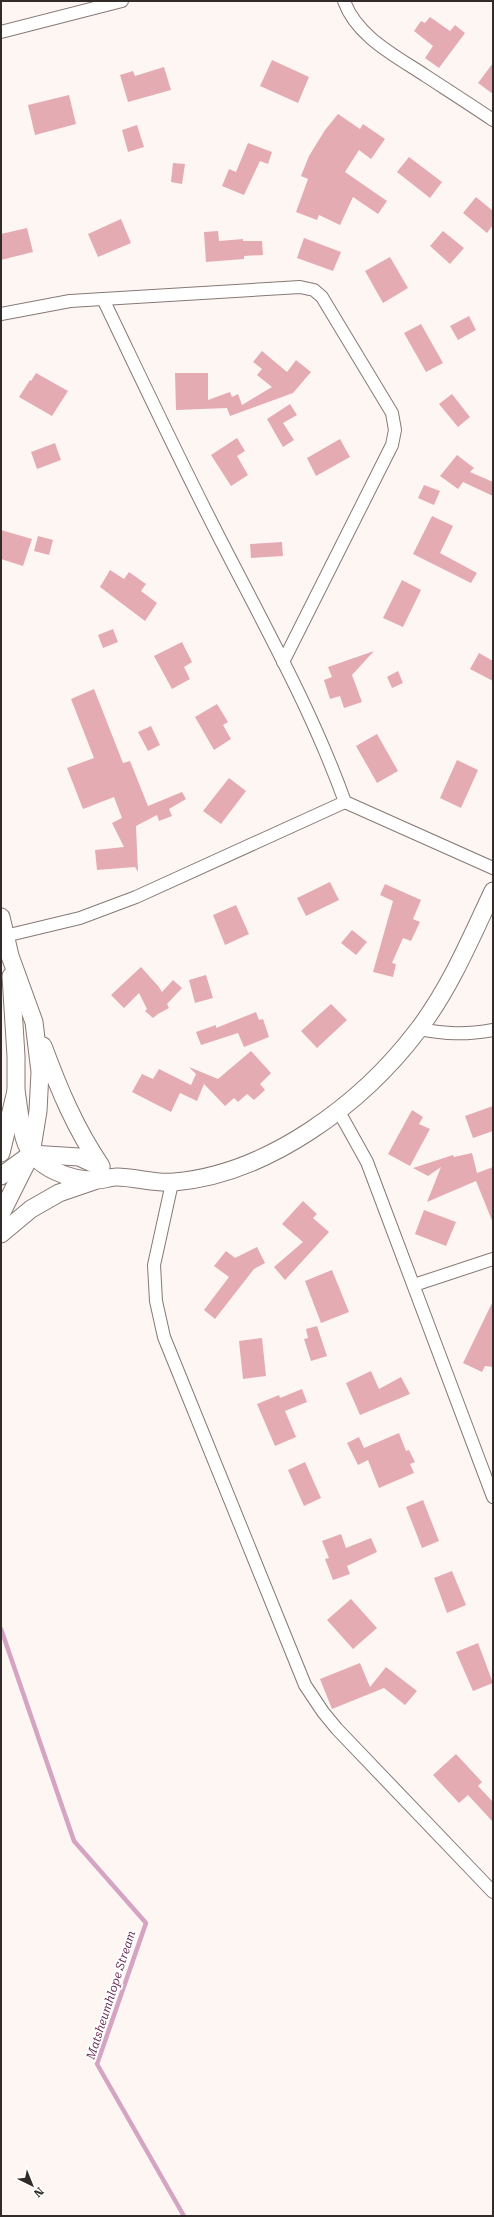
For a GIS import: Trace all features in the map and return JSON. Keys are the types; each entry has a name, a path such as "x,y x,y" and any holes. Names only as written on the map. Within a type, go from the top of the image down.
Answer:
{"main road":[{"path":"10,956 16,1056 16,1091 25,1142 31,1154 56,1172 99,1173 115,1177 172,1183 231,1170 273,1153 303,1136 338,1110 399,1054 419,1029 441,995 462,956 493,891"},
{"path":"1,917 10,956 61,1094 99,1173"},
{"path":"1,1214 31,1154 38,1111 40,1072 34,1022"},
{"path":"1,1153 16,1091"},
{"path":"1,1176 31,1154"},
{"path":"1,1234 31,1208 99,1173"}],"street":[{"path":"1,32 122,1"},
{"path":"344,1 362,30 385,49 493,120"},
{"path":"1,314 70,301 300,287 314,290 330,308 392,413 395,430 392,445 283,662"},
{"path":"102,299 196,493 283,662 332,765 345,802 493,868"},
{"path":"5,936 80,918 136,896 345,802"},
{"path":"419,1029 450,1034 474,1034 493,1030"},
{"path":"338,1110 367,1162 493,1497"},
{"path":"172,1183 154,1265 156,1301 164,1337 305,1685 323,1712 337,1729 493,1892"},
{"path":"414,1286 493,1259"}],"building":[{"path":"430,17 450,31 455,25 465,33 439,68 425,58 433,46 414,31 421,21 425,23"},
{"path":"272,60 309,77 298,103 260,86"},
{"path":"493,63 493,94 478,83"},
{"path":"164,67 171,90 128,102 120,75 133,71 135,76"},
{"path":"69,95 76,124 35,135 28,105"},
{"path":"338,114 360,129 363,124 385,139 371,159 359,150 345,172 387,201 378,214 353,197 340,225 319,215 317,220 296,212 308,179 301,176 309,156 325,130"},
{"path":"137,125 144,147 128,152 122,130"},
{"path":"248,143 272,152 268,164 260,161 244,195 222,186 229,169 236,172"},
{"path":"409,157 442,182 430,198 397,172"},
{"path":"173,163 185,164 182,184 171,182"},
{"path":"476,197 493,211 493,225 487,233 463,213"},
{"path":"121,219 131,243 98,257 88,234"},
{"path":"27,228 33,252 1,260 1,234"},
{"path":"218,231 219,241 243,239 243,241 262,241 263,255 244,256 244,259 206,262 204,232"},
{"path":"443,231 464,248 450,264 430,246"},
{"path":"304,238 341,252 333,271 297,258"},
{"path":"390,257 408,288 383,303 365,271"},
{"path":"469,316 476,330 458,340 450,326"},
{"path":"421,324 443,363 426,372 404,333"},
{"path":"262,351 287,372 296,360 311,372 293,393 230,416 227,408 176,410 175,373 208,373 208,400 230,392 232,397 238,394 242,405 272,387 257,375 262,369 253,362"},
{"path":"36,373 68,391 52,416 19,397"},
{"path":"452,394 470,417 458,427 439,404"},
{"path":"290,404 297,415 283,423 294,440 283,447 267,419"},
{"path":"237,438 245,451 237,456 248,475 231,486 211,455"},
{"path":"340,439 350,457 316,476 307,458"},
{"path":"55,443 61,460 37,469 31,452"},
{"path":"457,455 474,468 470,472 493,482 493,496 463,482 458,489 440,476"},
{"path":"424,485 440,491 434,505 418,498"},
{"path":"432,516 453,526 440,553 477,573 471,583 413,554"},
{"path":"1,530 32,539 23,566 1,559"},
{"path":"38,536 53,540 49,555 34,551"},
{"path":"282,542 283,556 251,558 250,544"},
{"path":"110,570 124,579 129,572 146,584 141,591 157,603 145,621 100,587"},
{"path":"402,580 421,590 403,627 383,618"},
{"path":"113,629 118,642 103,648 98,635"},
{"path":"182,642 192,662 184,667 190,679 172,689 154,656"},
{"path":"374,651 352,675 362,702 344,708 340,696 330,699 324,680 332,677 328,667"},
{"path":"479,653 493,661 493,681 470,669"},
{"path":"398,671 403,683 392,688 387,677"},
{"path":"94,689 123,763 130,761 148,806 182,792 186,799 169,809 172,816 159,821 157,815 136,826 138,872 135,867 97,870 95,850 124,847 112,823 122,818 114,797 83,809 67,768 94,758 71,699"},
{"path":"217,704 228,722 223,725 231,739 214,750 195,717"},
{"path":"151,726 160,745 148,751 138,732"},
{"path":"377,734 398,771 377,783 356,746"},
{"path":"457,760 478,770 461,808 440,798"},
{"path":"229,778 246,791 221,824 203,811"},
{"path":"330,882 339,900 306,916 297,898"},
{"path":"385,884 421,900 413,919 420,922 411,941 403,938 392,963 396,964 393,977 373,972 393,901 380,895"},
{"path":"236,905 249,934 225,945 213,915"},
{"path":"352,930 367,942 356,955 341,943"},
{"path":"141,967 162,992 173,980 182,988 167,1004 169,1008 153,1018 145,1011 147,1009 139,993 124,1008 111,995"},
{"path":"206,975 213,998 195,1003 189,980"},
{"path":"331,1004 347,1020 317,1048 301,1031"},
{"path":"256,1012 259,1020 263,1019 269,1037 244,1047 238,1033 201,1045 196,1032 216,1025 216,1028"},
{"path":"251,1051 271,1073 260,1084 265,1090 254,1100 247,1094 238,1102 234,1098 225,1106 204,1084 197,1101 180,1093 171,1112 132,1092 142,1074 153,1079 159,1069 191,1085 196,1074 189,1067 218,1079"},
{"path":"493,1106 493,1131 473,1138 465,1116"},
{"path":"412,1110 423,1117 419,1124 430,1129 410,1166 388,1154"},
{"path":"472,1153 477,1173 493,1167 493,1223 476,1181 427,1202 441,1167 428,1176 413,1168 453,1155 454,1157"},
{"path":"303,1201 317,1214 313,1218 329,1232 285,1280 274,1267 303,1242 282,1224"},
{"path":"424,1210 456,1222 446,1246 415,1234"},
{"path":"257,1247 265,1263 254,1269 215,1319 204,1310 229,1277 214,1266 226,1251 235,1258"},
{"path":"332,1270 349,1312 321,1323 305,1281"},
{"path":"493,1301 493,1367 485,1366 482,1372 463,1363"},
{"path":"317,1326 327,1356 311,1361 304,1339 308,1338 306,1329"},
{"path":"262,1338 266,1376 243,1379 239,1341"},
{"path":"371,1371 379,1389 401,1377 410,1394 360,1415 346,1383"},
{"path":"302,1389 307,1402 285,1411 296,1437 275,1446 257,1404 279,1395 280,1398"},
{"path":"399,1433 406,1451 409,1450 415,1462 410,1464 414,1473 379,1488 368,1460 358,1465 347,1443 359,1437 364,1448"},
{"path":"305,1462 321,1498 304,1506 288,1470"},
{"path":"423,1500 439,1541 422,1548 406,1507"},
{"path":"341,1534 346,1548 371,1538 377,1552 347,1566 350,1574 333,1580 325,1559 329,1558 322,1541"},
{"path":"452,1571 466,1605 447,1613 434,1578"},
{"path":"351,1599 377,1628 353,1649 327,1620"},
{"path":"478,1643 493,1683 473,1691 456,1652"},
{"path":"360,1663 370,1687 386,1667 417,1691 405,1705 384,1688 332,1709 320,1679"},
{"path":"456,1754 482,1782 478,1786 493,1802 493,1822 468,1795 459,1803 433,1775"}],"waterway":[{"name":"Matsheumhlope Stream","path":"1,1629 74,1841 146,1923 97,2064 184,2216"}]}
